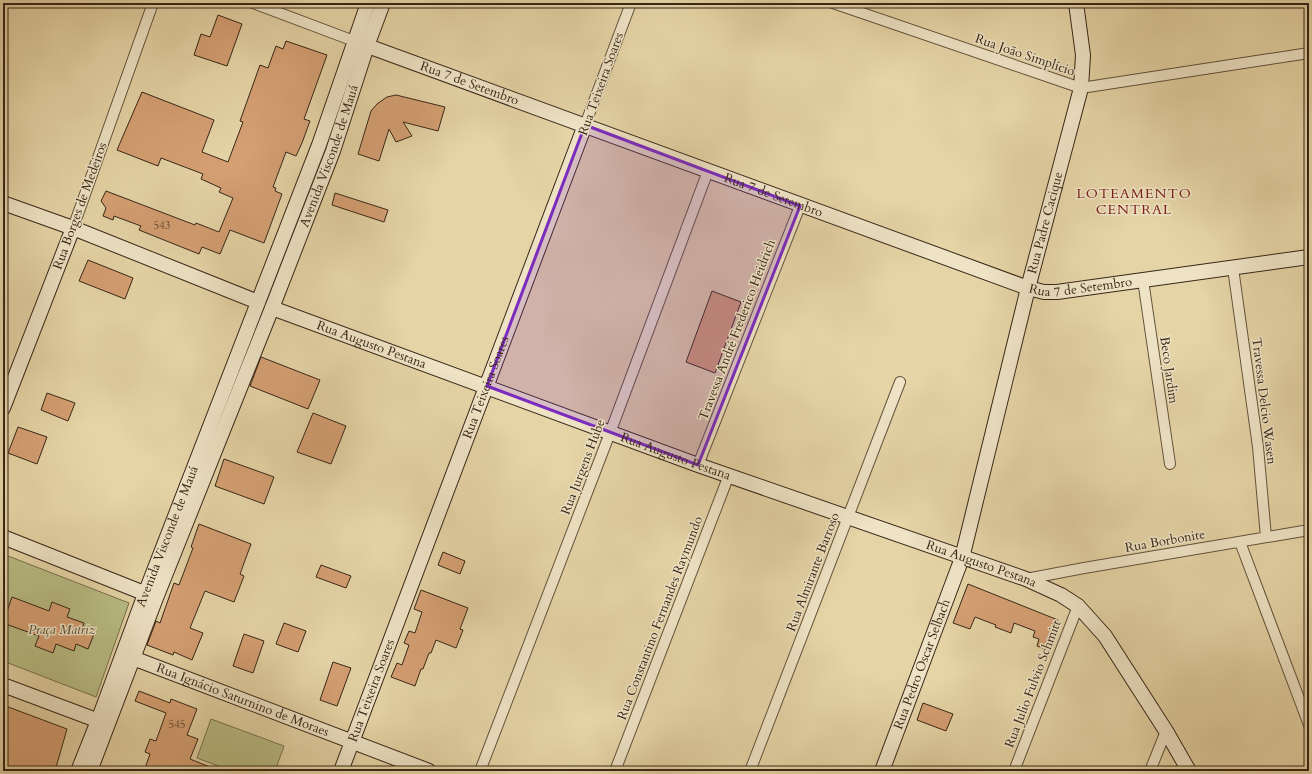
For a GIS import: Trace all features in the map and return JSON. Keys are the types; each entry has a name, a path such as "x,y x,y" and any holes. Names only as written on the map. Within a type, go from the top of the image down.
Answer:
{"main road":[{"name":"Avenida Visconde de Mauá","path":"151,596 272,308 333,150 360,44 368,3"},
{"name":"Avenida Visconde de Mauá","path":"90,771 104,723 258,302 360,44 383,3"},
{"name":"Rua Padre Cacique","path":"962,558 1028,288 1081,88 1083,55 1076,3"},
{"name":"Rua 7 de Setembro","path":"360,44 585,125 800,206 1028,288 1044,292 1058,292 1309,257"},
{"name":"Rua Teixeira Soares","path":"341,771 585,125"},
{"path":"319,145 333,150"},
{"path":"3,203 73,228 258,302 259,309 263,312 269,311 272,308"},
{"name":"Rua Borges de Medeiros","path":"3,408 73,228"},
{"name":"Rua Augusto Pestana","path":"272,308 698,464 1026,580 1061,595 1078,606 1105,636 1166,731 1189,771"},
{"path":"3,537 151,596"},
{"name":"Rua Pedro Oscar Selbach","path":"882,771 962,558"},
{"name":"Rua Ignácio Saturnino de Moraes","path":"129,657 429,771"},
{"path":"3,685 104,723"},
{"name":"Avenida Visconde de Mauá","path":"78,771 104,723"}],"street":[{"name":"Rua Borges de Medeiros","path":"73,228 153,3"},
{"name":"Rua 7 de Setembro","path":"253,3 360,44"},
{"name":"Rua Teixeira Soares","path":"585,125 631,3"},
{"name":"Rua João Simplício","path":"833,3 1081,88 1309,53"},
{"name":"Rua Jurgens Hube","path":"480,771 708,171"},
{"name":"Travessa André Frederico Heidrich","path":"698,464 800,206"},
{"name":"Travessa Delcio Wasen","path":"1233,268 1258,447 1266,537"},
{"name":"Beco Jardim","path":"1143,280 1170,464"},
{"name":"Rua Almirante Barroso","path":"750,771 900,382"},
{"name":"Rua Constantino Fernandes Raymundo","path":"615,771 729,475"},
{"name":"Rua Borbonite","path":"1026,580 1084,568 1309,530"},
{"path":"1240,542 1309,725"},
{"name":"Rua Julio Fulvio Schmitt","path":"1014,771 1078,606"},
{"path":"1150,771 1166,731"}],"highlighted area":[{"path":"585,125 800,206 698,465 487,386"}],"green space":[{"name":"Praça Matriz","path":"3,554 129,603 96,697 3,661"},
{"path":"211,719 284,746 275,771 232,771 197,758"}],"building":[{"path":"218,15 242,24 227,66 194,55 201,34 210,37"},
{"path":"286,41 327,55 304,119 310,121 302,143 296,156 286,152 273,187 276,188 275,191 282,194 264,243 230,230 220,254 202,247 199,254 139,230 141,226 114,216 113,220 103,216 106,208 101,201 106,191 195,225 196,223 219,232 233,198 219,192 221,188 201,179 203,174 161,158 158,166 117,150 142,92 214,120 202,152 228,162 243,122 240,121 260,65 268,68 276,46 283,49"},
{"path":"396,95 445,107 438,131 403,122 412,136 396,142 389,129 379,161 358,154 371,111 377,104 387,97"},
{"path":"335,193 388,210 384,222 332,205"},
{"path":"88,260 133,278 125,299 79,281"},
{"path":"712,291 741,302 715,373 686,362"},
{"path":"261,357 320,380 308,409 250,386"},
{"path":"47,393 75,403 68,421 41,410"},
{"path":"313,413 346,426 331,464 297,452"},
{"path":"18,427 47,437 37,464 8,453"},
{"path":"224,459 274,477 264,504 215,486"},
{"path":"199,524 251,544 240,574 244,576 234,602 205,591 190,628 203,633 192,660 174,652 173,655 147,645 156,621 160,623 174,583 179,585 193,548 191,547"},
{"path":"443,552 465,561 460,574 438,565"},
{"path":"321,565 351,576 346,588 316,577"},
{"path":"968,584 1058,620 1048,650 1037,646 1039,639 1033,637 1035,631 1014,623 1011,633 995,627 996,625 975,617 970,629 953,623"},
{"path":"421,590 468,608 460,629 463,630 456,648 436,640 423,669 421,669 415,686 391,677 397,663 402,665 409,645 404,643 409,631 415,633 422,612 414,609"},
{"path":"12,597 49,611 52,602 70,609 67,617 84,623 82,630 94,634 88,649 76,644 74,651 56,644 53,653 35,646 39,636 3,623"},
{"path":"284,623 306,631 298,652 276,644"},
{"path":"244,634 264,641 253,673 233,666"},
{"path":"333,662 351,668 337,706 320,700"},
{"path":"139,691 170,703 171,699 197,709 187,735 198,739 190,759 220,771 144,771 150,754 145,752 150,739 156,741 166,713 135,701"},
{"path":"923,703 953,714 946,731 917,720"},
{"path":"3,705 67,729 55,771 3,771"}],"district":[{"name":"LOTEAMENTO CENTRAL","path":"1134,202"}]}
